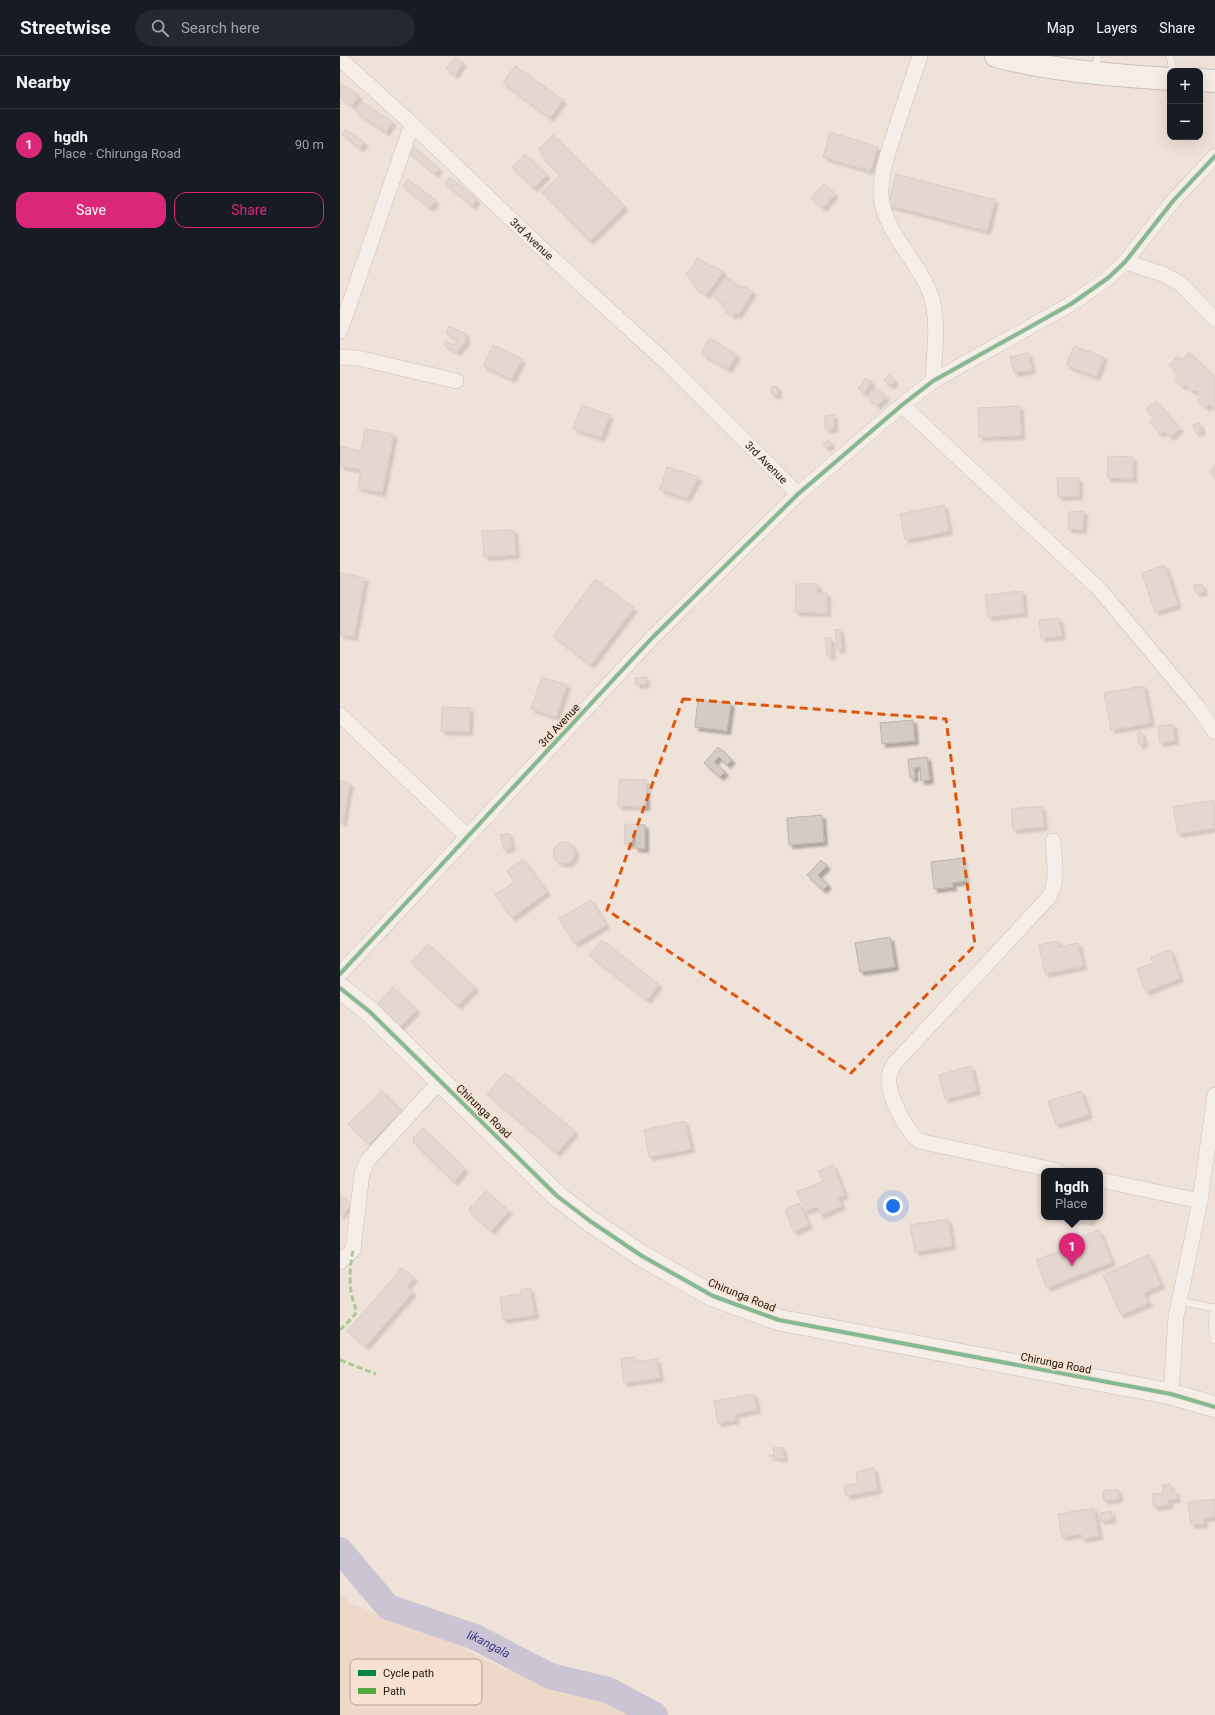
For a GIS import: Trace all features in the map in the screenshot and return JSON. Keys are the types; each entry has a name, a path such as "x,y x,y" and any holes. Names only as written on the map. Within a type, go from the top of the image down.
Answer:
{"highway":[{"path":"996,56 1023,63 1096,65 1167,78"},
{"path":"1203,80 1215,81"}],"street":[{"path":"920,56 884,164 882,196 884,212 925,282 934,308 935,323 933,381"},
{"name":"3rd Avenue","path":"340,974 651,639 798,494 668,364 538,245 412,124 341,61"},
{"path":"340,331 412,124"},
{"path":"798,494 902,405 933,381 1071,304 1094,289 1125,262 1173,201 1215,156"},
{"path":"1125,262 1163,274 1181,284 1215,319"},
{"path":"340,357 358,358 456,381"},
{"path":"902,405 1100,590 1197,706 1215,732"},
{"path":"340,715 468,836"},
{"path":"1044,1168 919,1141 909,1131 891,1092 889,1073 894,1064 1049,897 1056,880 1053,842"},
{"name":"Chirunga Road","path":"340,988 370,1012 557,1196 590,1221 642,1256 713,1296 779,1320 1171,1394 1215,1408"},
{"path":"340,1262 353,1250 362,1173 368,1160 440,1081"},
{"path":"1171,1394 1174,1327 1200,1201 1215,1095"},
{"path":"1103,1181 1200,1201"}],"lane":[{"path":"1170,56 1172,68"},
{"path":"1179,1301 1215,1307 1213,1333 1215,1340"}],"highlighted area":[{"path":"683,699 946,719 975,945 851,1073 607,910"}],"shaded area":[{"path":"340,1591 350,1603 457,1645 504,1669 567,1682 633,1715 340,1715"}],"building":[{"path":"455,57 463,63 455,75 446,69"},
{"path":"515,66 563,100 550,118 503,83"},
{"path":"340,83 359,96 352,106 340,97"},
{"path":"362,102 393,122 386,132 356,112"},
{"path":"346,129 365,143 360,148 342,134"},
{"path":"830,132 878,147 870,171 823,157"},
{"path":"553,135 625,207 590,241 542,192 560,175 541,156 543,154 538,149"},
{"path":"411,145 439,169 435,174 406,150"},
{"path":"525,154 547,175 534,188 512,167"},
{"path":"896,174 995,200 987,231 888,205"},
{"path":"450,177 477,200 472,206 445,183"},
{"path":"408,179 436,201 430,208 403,186"},
{"path":"824,184 835,194 823,208 811,198"},
{"path":"698,258 711,267 713,265 723,272 706,295 693,286 695,282 686,275"},
{"path":"726,277 742,288 743,286 753,292 738,315 735,313 733,316 722,308 724,304 713,296"},
{"path":"449,326 465,333 466,342 457,352 444,345 446,341 454,345 458,340 446,333"},
{"path":"710,338 737,355 728,369 701,353"},
{"path":"493,345 522,359 512,379 483,366"},
{"path":"1074,346 1104,357 1096,377 1066,365"},
{"path":"1189,352 1215,378 1215,410 1209,404 1206,408 1197,400 1202,396 1195,390 1193,392 1185,385 1183,387 1175,380 1178,377 1173,372 1175,370 1169,365 1178,356 1181,360"},
{"path":"1028,353 1032,370 1014,373 1010,357"},
{"path":"889,375 895,381 890,386 884,380"},
{"path":"866,378 872,382 864,393 858,389"},
{"path":"777,386 778,395 772,395 771,387"},
{"path":"875,387 886,397 877,406 867,396"},
{"path":"1156,401 1180,429 1170,437 1165,431 1160,434 1150,422 1154,419 1146,409"},
{"path":"582,405 610,415 601,438 573,429"},
{"path":"1020,406 1021,436 979,437 978,408"},
{"path":"834,415 834,429 825,429 825,416"},
{"path":"1199,423 1202,431 1196,433 1193,425"},
{"path":"365,429 394,434 382,493 358,488 361,470 340,466 340,446 361,451"},
{"path":"829,440 831,445 826,448 823,443"},
{"path":"1108,456 1133,457 1133,479 1107,478"},
{"path":"1215,465 1215,477 1209,472"},
{"path":"667,467 699,477 687,498 660,490"},
{"path":"1057,478 1079,478 1079,496 1058,497"},
{"path":"944,505 949,531 905,540 900,514"},
{"path":"1084,511 1083,530 1068,529 1069,512"},
{"path":"514,530 516,555 484,557 482,531"},
{"path":"1165,565 1178,605 1155,612 1142,573"},
{"path":"340,573 365,578 354,637 340,635"},
{"path":"595,579 634,608 591,665 553,636"},
{"path":"796,584 818,584 817,593 827,593 827,613 795,612"},
{"path":"1202,584 1204,592 1196,593 1194,585"},
{"path":"1022,591 1024,613 988,617 985,595"},
{"path":"1059,618 1062,636 1041,638 1039,620"},
{"path":"840,629 842,649 837,650 835,630"},
{"path":"825,638 831,638 832,656 827,656"},
{"path":"542,677 567,685 556,717 531,709"},
{"path":"646,677 646,684 636,685 635,678"},
{"path":"1144,686 1151,723 1111,730 1104,693"},
{"path":"698,699 731,703 727,731 695,727"},
{"path":"442,707 470,708 469,732 441,731"},
{"path":"913,720 915,741 882,744 880,723"},
{"path":"1173,724 1175,741 1160,743 1158,726"},
{"path":"1142,732 1144,744 1139,745 1137,733"},
{"path":"718,747 732,760 727,765 719,757 714,762 725,772 720,777 704,763"},
{"path":"927,757 930,780 921,781 920,767 914,768 915,778 910,778 908,759"},
{"path":"619,779 646,780 646,807 618,806"},
{"path":"340,781 350,783 343,822 340,822"},
{"path":"1214,800 1215,828 1178,834 1173,807"},
{"path":"1042,806 1044,827 1013,830 1011,809"},
{"path":"822,815 824,842 789,845 787,818"},
{"path":"625,824 645,825 645,849 635,848 636,833 633,833 632,844 624,844"},
{"path":"509,833 512,847 504,850 500,835"},
{"path":"564,842 568,843 574,849 574,857 568,863 564,864 560,863 554,857 553,853 554,849 560,843"},
{"path":"963,858 966,881 952,883 953,887 934,889 931,862"},
{"path":"523,859 547,892 512,918 495,895 514,882 507,871"},
{"path":"821,860 827,866 818,875 828,885 823,890 807,875"},
{"path":"591,900 606,925 575,944 559,919"},
{"path":"890,937 895,967 860,972 855,943"},
{"path":"602,940 659,985 647,1000 589,955"},
{"path":"1058,941 1059,947 1078,943 1083,966 1045,974 1039,945"},
{"path":"428,944 475,988 458,1006 411,962"},
{"path":"1170,950 1180,978 1146,992 1137,969 1153,963 1151,957"},
{"path":"393,987 417,1010 399,1028 375,1006"},
{"path":"971,1066 977,1091 945,1099 939,1075"},
{"path":"505,1073 575,1132 557,1153 487,1094"},
{"path":"382,1091 402,1111 369,1144 348,1124"},
{"path":"1081,1091 1089,1115 1056,1125 1048,1101"},
{"path":"685,1121 691,1149 649,1157 644,1130"},
{"path":"423,1128 465,1169 454,1182 414,1143 413,1138"},
{"path":"833,1165 845,1195 838,1198 842,1206 821,1215 817,1207 805,1211 797,1192 823,1181 818,1171"},
{"path":"486,1191 509,1211 491,1231 468,1210"},
{"path":"340,1194 351,1206 340,1216"},
{"path":"799,1203 809,1225 794,1232 785,1210"},
{"path":"948,1219 952,1246 915,1252 910,1225"},
{"path":"1076,1220 1091,1220 1091,1222"},
{"path":"1099,1230 1112,1262 1047,1288 1036,1260 1080,1243 1078,1238"},
{"path":"1148,1255 1161,1285 1144,1293 1149,1303 1121,1315 1103,1275"},
{"path":"402,1268 414,1278 407,1287 413,1292 366,1346 347,1331"},
{"path":"530,1288 535,1315 503,1320 500,1297 521,1294 520,1290"},
{"path":"635,1357 636,1362 657,1359 660,1378 624,1383 621,1358"},
{"path":"754,1394 757,1410 735,1414 736,1420 718,1423 714,1401"},
{"path":"782,1447 784,1459 769,1456 774,1455 773,1448"},
{"path":"874,1468 878,1490 846,1496 844,1486 858,1483 856,1472"},
{"path":"1170,1484 1171,1491 1175,1490 1177,1499 1168,1500 1169,1505 1154,1507 1152,1494 1163,1493 1162,1485"},
{"path":"1118,1489 1119,1499 1104,1501 1103,1491"},
{"path":"1215,1499 1215,1517 1204,1518 1204,1524 1191,1525 1188,1502"},
{"path":"1094,1508 1099,1536 1082,1539 1081,1534 1062,1537 1058,1514"},
{"path":"1111,1511 1112,1519 1101,1521 1100,1513"}],"waterway":[{"name":"likangala","path":"340,1550 388,1607 475,1637 550,1676 608,1690 655,1715"}],"marked path":[{"path":"340,1330 357,1311 352,1297 350,1281 353,1250"},
{"path":"340,1360 376,1374"}],"cycle path":[{"path":"340,974 651,639 798,494 902,405 933,381 1071,304 1108,278 1125,262 1173,201 1215,156"},
{"path":"340,988 370,1012 557,1196 590,1221 642,1256 713,1296 779,1320 1171,1394 1215,1407"}],"place":[{"name":"hgdh","path":"1072,1266"}]}
